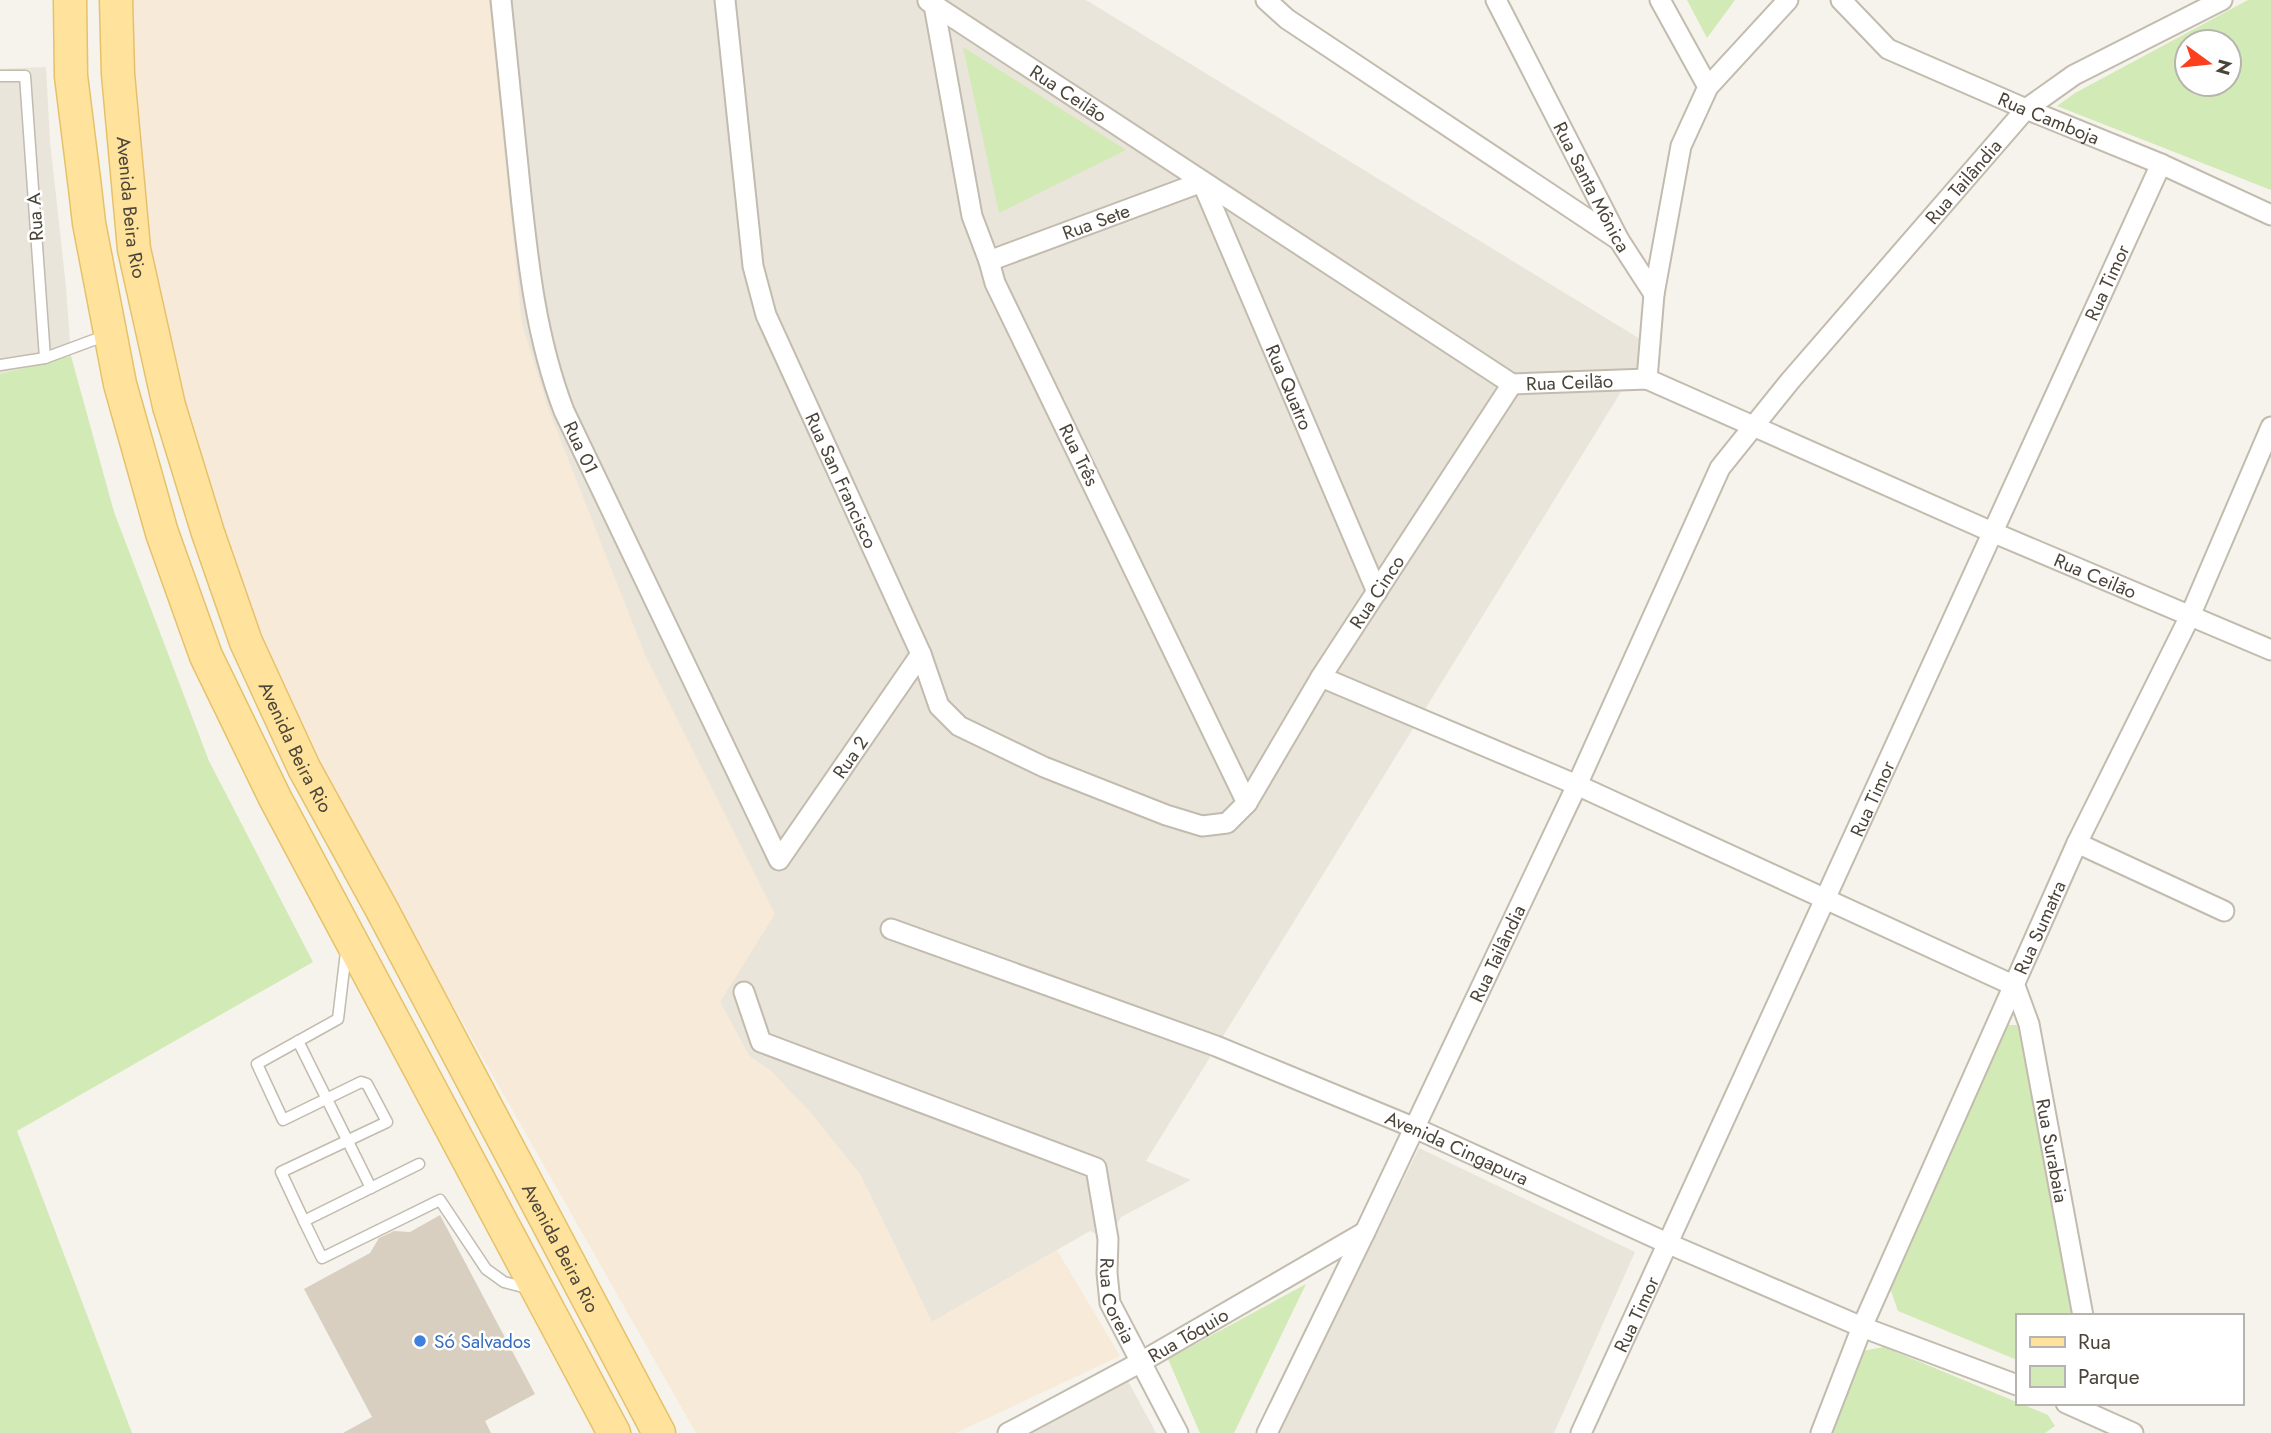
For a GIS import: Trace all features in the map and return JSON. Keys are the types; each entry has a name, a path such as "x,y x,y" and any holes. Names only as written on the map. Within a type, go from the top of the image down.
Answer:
{"main road":[{"name":"Avenida Beira Rio","path":"70,0 71,76 89,223 120,384 162,533 206,656 275,798 614,1433"},
{"name":"Avenida Beira Rio","path":"116,0 118,74 134,249 169,406 208,533 246,642 304,768 659,1433"},
{"path":"542,1298 581,1286"}],"street":[{"name":"Rua 01","path":"500,0 530,282 539,334 550,375 564,411 779,860"},
{"name":"Rua San Francisco","path":"725,0 754,266 766,315 921,654 939,706 959,726 1044,766 1202,826 1227,823 1247,803"},
{"path":"1266,0 1287,19 1619,240"},
{"name":"Rua Santa Mônica","path":"1496,0 1619,240 1654,294"},
{"path":"1660,0 1708,87"},
{"path":"1647,379 1654,294 1681,146 1708,87 1788,0"},
{"name":"Rua Camboja","path":"1841,0 1888,49 2025,109 2161,164 2271,215"},
{"name":"Rua Tailândia","path":"1267,1433 1577,785 1720,468 2025,109 2074,75 2222,0"},
{"name":"Rua Ceilão","path":"931,2 1512,384 1647,379 1992,532 2271,650"},
{"name":"Rua Três","path":"931,2 972,216 995,283 1247,803"},
{"name":"Rua Timor","path":"1581,1433 1827,900 2161,164"},
{"name":"Rua Sete","path":"989,261 1202,182"},
{"name":"Rua Quatro","path":"1202,182 1377,592"},
{"name":"Rua Cinco","path":"1247,803 1321,677 1512,384"},
{"name":"Rua Sumatra","path":"1821,1433 1862,1327 2077,843 2190,615 2271,427"},
{"name":"Rua 2","path":"779,860 921,654"},
{"path":"1321,677 1577,785 2015,986"},
{"path":"2077,843 2224,911"},
{"name":"Avenida Cingapura","path":"891,929 1216,1046 1415,1128 1669,1244 1862,1327 2016,1385"},
{"name":"Rua Surabaia","path":"2015,986 2029,1024 2083,1314"},
{"name":"Rua Coreia","path":"744,992 761,1042 1096,1168 1108,1239 1110,1303 1178,1433"},
{"name":"Rua Tóquio","path":"1008,1433 1141,1362 1365,1232"},
{"path":"2071,1405 2112,1423"}],"lane":[{"name":"Rua A","path":"0,76 25,76 45,358"},
{"path":"0,365 45,358 110,333"},
{"path":"349,933 338,1020 257,1064 283,1120 361,1082 367,1084 387,1122 281,1172 322,1258 440,1200 486,1269 505,1282 542,1298"},
{"path":"298,1041 371,1188"},
{"path":"303,1221 419,1164"}],"shaded area":[{"path":"125,0 489,0 522,324 548,408 646,657 775,914 720,1002 749,1056 772,1072 811,1113 860,1174 932,1322 1057,1250 1120,1356 956,1433 696,1433 323,777 223,549 145,274"},
{"path":"373,0 1086,0 1650,345 1146,1161 1191,1180 1121,1217 1108,1239 1090,1231 932,1322 860,1174 772,1072 749,1056 720,1002"},
{"path":"46,67 50,141 71,356 0,374 0,69"},
{"path":"1419,1148 1635,1252 1554,1433 1278,1433"},
{"path":"1128,1381 1156,1433 1033,1433"}],"green space":[{"path":"1687,0 1735,0 1707,38"},
{"path":"2248,0 2271,0 2271,190 2057,106 2075,93 2173,40 2173,98 2243,98 2243,28 2196,28"},
{"path":"963,47 1126,150 999,213"},
{"path":"71,356 114,512 209,761 313,962 17,1131 132,1433 0,1433 0,374"},
{"path":"2008,1025 2021,1025 2072,1314 2016,1314 2016,1360 1898,1311 1890,1288"},
{"path":"1306,1284 1234,1433 1200,1433 1168,1359"},
{"path":"1884,1347 2016,1402 2016,1405 2024,1405 2048,1415 2055,1426 2045,1433 1832,1433 1862,1351"}],"building":[{"name":"Só Salvados","path":"440,1215 535,1394 485,1421 491,1433 343,1433 372,1417 304,1289 370,1253 379,1238 394,1231 410,1232"}],"place":[{"name":"Só Salvados","path":"420,1341"}]}
